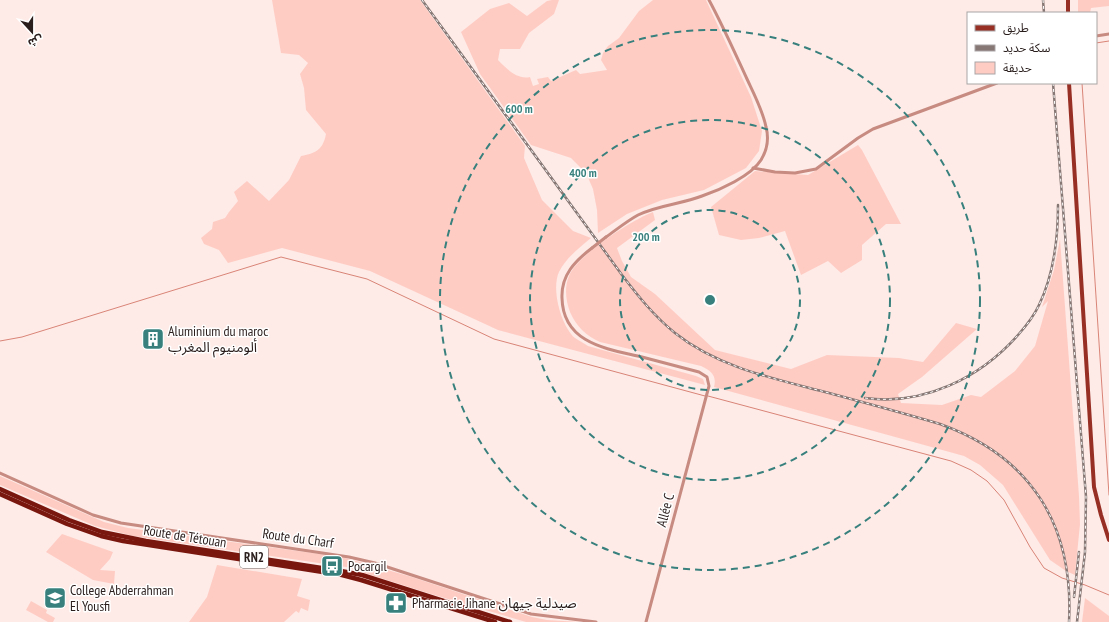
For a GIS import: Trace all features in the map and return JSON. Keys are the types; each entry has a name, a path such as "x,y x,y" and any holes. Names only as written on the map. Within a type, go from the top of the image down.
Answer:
{"highway":[{"name":"Route de Tétouan","path":"0,489 69,520 102,532 146,541 341,571 362,576 510,622"},
{"name":"Route de Tétouan","path":"0,494 67,524 101,536 143,545 342,575 495,622"}],"main road":[{"path":"1068,0 1068,12"},
{"path":"1069,84 1094,487 1109,540"}],"street":[{"path":"709,0 753,91 766,127 766,147 761,159 753,168"},
{"path":"1097,36 1109,34"},
{"path":"753,168 775,172 795,173 816,169 858,138 873,129 994,84"},
{"name":"Allée C","path":"646,622 709,386 707,377 699,372 605,349 586,341 573,329 564,311 562,302 563,286 568,271 573,264 629,220 639,214 692,200 709,193 740,178 753,168"},
{"name":"Route du Charf","path":"0,473 93,515 108,520 349,557 375,563 531,614 596,622"}],"green space":[{"path":"272,0 420,0 525,146 524,158 542,200 573,231 591,238 565,262 557,279 556,288 559,307 565,325 570,332 575,338 588,346 696,376 703,379 705,385 498,330 370,271 282,248 228,263 219,250 204,244 201,238 212,229 213,222 225,218 238,201 234,192 247,181 269,201 289,180 301,156 318,150 325,139 326,134 306,110 304,88 300,74 308,63 299,55 281,53"},
{"path":"559,0 554,14 529,33 520,49 500,49 498,60 517,75 525,78 530,77 533,86 539,84 537,79 548,77 551,81 576,70 580,74 607,70 601,60 603,53 608,46 619,38 639,11 653,0 706,0 751,97 762,131 759,151 746,168 704,190 662,200 627,214 598,233 597,210 593,189 586,173 571,158 531,145 480,74 461,32 490,9 509,3 527,16 547,1"},
{"path":"1078,0 1109,0 1109,6 1091,8 1090,12 1078,12"},
{"path":"858,145 901,224 886,224 862,245 862,260 841,273 828,261 801,275 785,231 759,238 741,240 719,235 711,207 755,171 808,175"},
{"path":"653,212 655,220 617,248 622,261 631,277 655,294 715,350 791,369 827,355 899,358 923,362 956,323 977,329 922,377 898,394 901,403 942,405 971,395 981,397 1015,371 1035,346 1048,301 1042,307 1054,270 1060,239 1079,496 1080,524 1075,575 1066,571 1050,560 1003,485 980,465 964,456 714,387 714,376 701,366 600,342 586,334 575,322 569,308 566,290 569,276 583,258 606,239 632,222"},
{"path":"0,476 104,522 128,528 342,557 412,577 532,617 547,620 580,622 526,622 346,567 133,536 95,526 0,485"},
{"path":"62,534 113,552 110,559 100,570 115,571 114,584 93,580 46,552"},
{"path":"217,565 302,579 297,596 310,600 308,611 301,608 299,613 296,611 284,622 189,622 207,597"},
{"path":"1085,598 1109,616 1109,622 1082,622"},
{"path":"31,601 47,610 46,613 55,618 53,622 48,622 26,610"}],"waterway":[{"path":"1097,43 1109,41"},
{"path":"1082,84 1109,495"},
{"path":"0,341 22,337 281,257 367,279 494,339 705,396"},
{"path":"708,396 951,461 971,470 987,481 1004,500 1030,547 1044,568 1062,578 1085,585 1109,595"}],"railway":[{"path":"422,0 634,291 660,320 675,333 710,355 749,371 940,424 972,438 1000,455 1023,476 1041,499 1055,526 1064,555 1069,587 1069,622"},
{"path":"1043,0 1044,12"},
{"path":"1053,84 1086,497 1085,552 1077,622"},
{"path":"865,398 908,398 929,393 949,386 968,376 1003,350 1030,321 1044,293 1052,269 1056,243 1058,205"},
{"path":"1074,597 1079,552"}],"place":[{"name":"Aluminium du maroc ألومنيوم المغرب","path":"153,339"},
{"name":"Pocargil","path":"332,566"},
{"name":"College Abderrahman El Yousfi","path":"55,598"},
{"name":"Pharmacie Jihane صيدلية جيهان","path":"396,603"}]}
